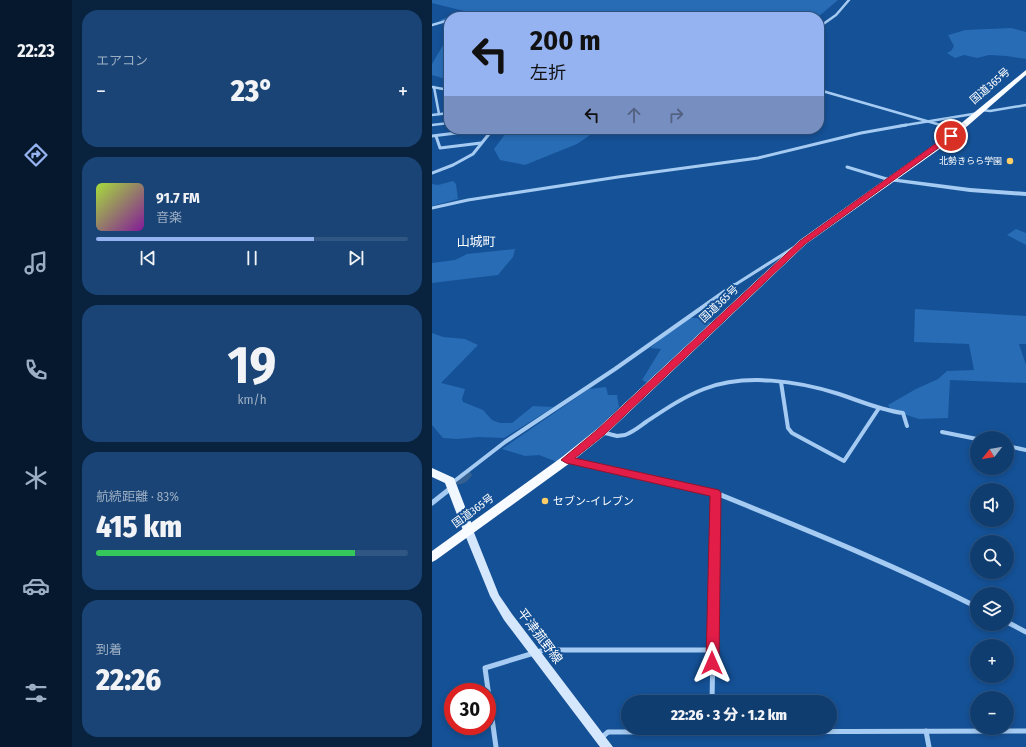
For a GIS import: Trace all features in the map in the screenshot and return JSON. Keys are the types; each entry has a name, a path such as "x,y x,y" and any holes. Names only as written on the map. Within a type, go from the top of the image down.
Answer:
{"highway":[{"name":"国道365号","path":"432,557 566,460 601,432 803,242 820,228 891,180 958,130 1026,72"}],"main road":[{"path":"432,472 450,481 468,530"},
{"name":"平津菰野線","path":"468,530 495,596 508,617 607,747"}],"street":[{"path":"824,24 840,11 849,0"},
{"path":"432,26 444,22"},
{"path":"432,26 444,25"},
{"path":"439,114 433,87 444,89"},
{"path":"824,91 958,130"},
{"path":"432,208 468,200 610,178 758,158 861,133 981,111 1026,105"},
{"path":"432,115 444,114"},
{"path":"432,125 444,124"},
{"path":"445,134 434,136 440,148 481,143"},
{"path":"432,173 453,165 474,153 476,151 474,151 489,134"},
{"path":"847,167 891,180 970,190 1026,194"},
{"path":"432,503 505,442 615,369 743,278 803,242"},
{"path":"601,432 615,436 629,434 644,423 696,392 723,383 744,381 781,382 806,385 838,393 891,412 903,413 907,426"},
{"path":"781,382 788,428 792,433 844,461 879,408"},
{"path":"942,432 970,438"},
{"path":"1014,447 1026,450"},
{"path":"566,460 716,493 856,550 923,580 970,604"},
{"path":"712,695 716,493"},
{"path":"1014,626 1026,632"},
{"path":"496,747 485,668 544,650 713,650"},
{"path":"837,731 1026,731"},
{"path":"926,731 929,747"},
{"path":"600,738 608,732 621,732"}],"shaded area":[{"path":"432,0 838,0 824,12 461,12 464,11 432,3"},
{"path":"444,18 444,24 440,20"},
{"path":"1011,28 1026,32 1026,59 989,55 977,58 964,55 955,58 947,53 951,51 954,46 948,35 965,30"},
{"path":"444,44 444,79 432,75 432,64"},
{"path":"505,134 592,134 577,144 525,165 500,160 494,149"},
{"path":"453,181 456,184 458,199 432,206 432,184 438,185"},
{"path":"1016,229 1026,233 1026,245 1007,235"},
{"path":"515,249 513,257 498,275 432,283 432,263 455,260 467,254"},
{"path":"915,309 1026,316 1026,344 1019,344 1026,365 1026,383 950,380 948,418 919,419 891,410 888,405 916,389 938,379 947,371 974,370 969,344 914,342"},
{"path":"690,318 700,318 712,323 648,383 642,380 661,349 650,348 670,331"},
{"path":"432,333 443,337 465,339 478,345 441,383 465,389 462,399 463,402 483,410 492,420 500,423 512,423 533,406 554,407 504,438 443,438 432,425"},
{"path":"606,387 608,395 617,395 619,407 590,436 557,462 539,455 525,456 502,449 589,389"}],"waterway":[{"path":"458,481 466,475"}],"place":[{"name":"北勢きらら学園","path":"1010,161"},
{"name":"セブン-イレブン","path":"545,501"}],"district":[{"name":"山城町","path":"476,241"}],"route":[{"path":"712,663 716,493 566,460 601,432 803,242 820,228 891,180 951,136"}]}
